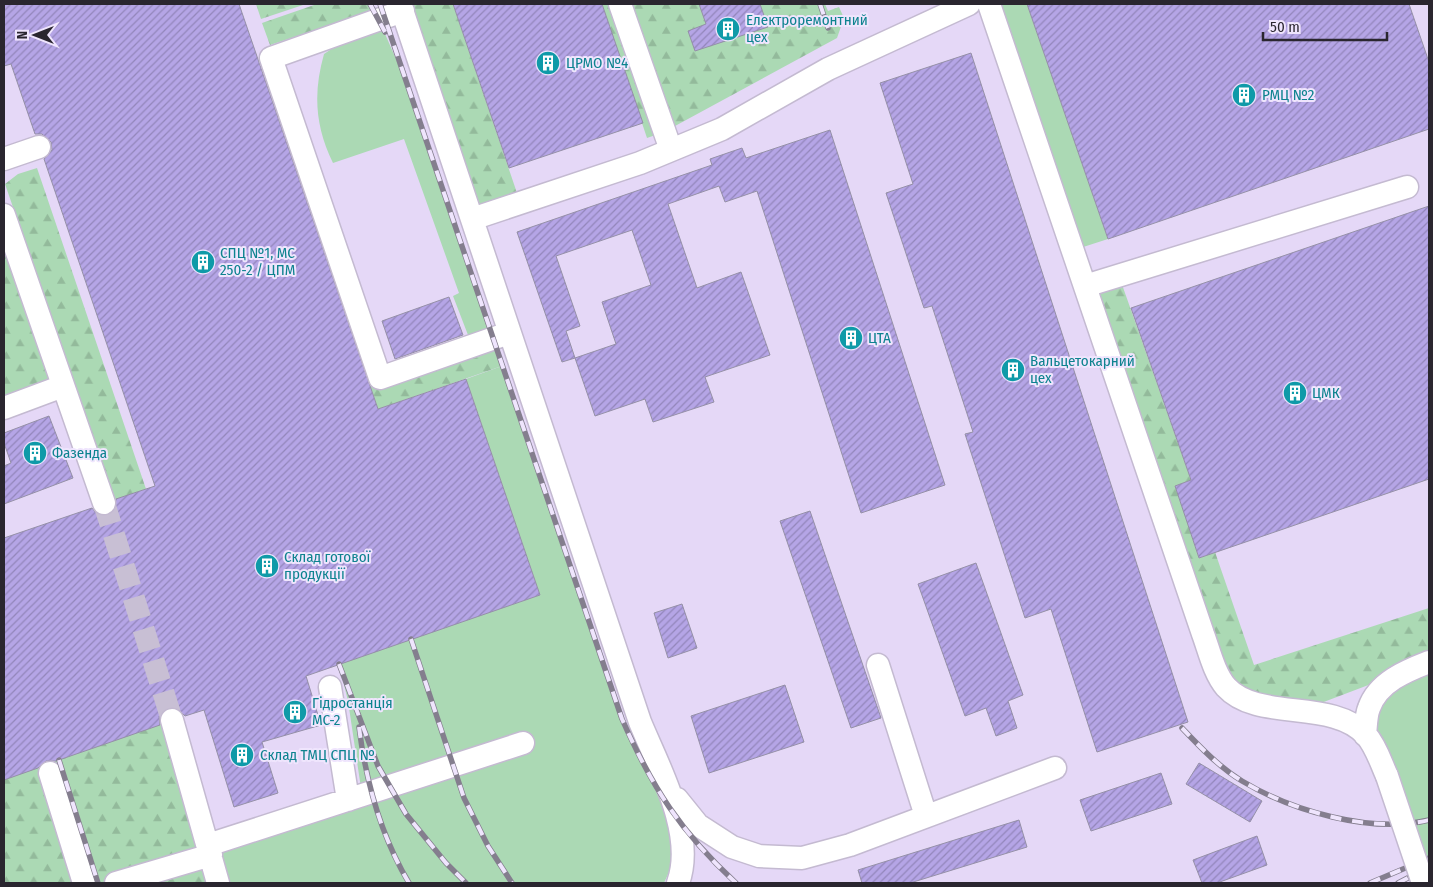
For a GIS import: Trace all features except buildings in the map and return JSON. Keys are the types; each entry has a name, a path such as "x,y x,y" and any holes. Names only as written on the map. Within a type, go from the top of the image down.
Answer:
{"lane":[{"path":"620,4 671,150"},
{"path":"472,219 640,163 722,129 828,69 969,4"},
{"path":"989,4 1086,286 1202,634 1218,674 1226,687 1248,701 1327,716 1348,723 1365,735 1387,776 1423,883"},
{"path":"510,333 380,378 271,58 401,8 472,219 640,722 679,823 683,861 678,883"},
{"path":"4,159 40,147"},
{"path":"1086,286 1407,187"},
{"path":"4,215 104,503"},
{"path":"4,408 63,386"},
{"path":"1365,735 1369,708 1383,687 1400,674 1429,662"},
{"path":"878,665 926,816"},
{"path":"330,687 348,800"},
{"path":"172,720 218,883"},
{"path":"116,883 348,800 523,743"},
{"path":"665,784 698,825 732,847 758,856 802,858 850,845 1055,768"},
{"path":"50,773 84,883"}],"shaded area":[{"path":"4,4 1429,4 1429,883 4,883"}],"green space":[{"path":"256,4 306,4 261,19"},
{"path":"317,4 370,4 374,11 270,45 262,23"},
{"path":"400,4 453,4 517,193 468,209"},
{"path":"602,4 825,4 828,11 839,7 844,18 837,38 664,132 647,138"},
{"path":"994,4 1027,4 1108,239 1077,249"},
{"path":"382,27 407,84 490,328 468,335 453,296 459,293 404,139 333,163 322,136 317,96 320,68 324,54 339,44"},
{"path":"37,168 146,489 114,500 5,184 18,174"},
{"path":"4,243 49,381 4,396"},
{"path":"1119,276 1191,480 1176,486 1199,558 1215,552 1254,665 1429,608 1429,662 1300,711 1226,687 1085,286"},
{"path":"493,339 502,366 378,409 367,377"},
{"path":"502,366 622,719 670,822 673,851 671,867 664,883 218,883 208,845 362,795 348,701 339,664 540,595 466,379"},
{"path":"1429,662 1429,858 1417,864 1369,708"},
{"path":"172,720 218,883 4,883 4,779"}],"tunnel":[{"path":"104,503 172,720"}],"railway":[{"path":"370,4 385,32"},
{"path":"380,4 622,719 645,767 683,827 736,883"},
{"path":"820,4 828,28"},
{"path":"411,639 464,798 488,846 512,883"},
{"path":"339,664 378,766 406,814 446,863 466,883"},
{"path":"359,727 366,768 376,808 390,847 409,883"},
{"path":"1182,728 1225,769 1242,781 1284,802 1332,817 1358,822 1406,824 1429,820"},
{"path":"59,760 98,883"},
{"path":"1370,883 1429,858"},
{"path":"1398,883 1429,867"}],"place":[{"name":"Електроремонтний цех","path":"728,29"},
{"name":"ЦРМО №4","path":"548,63"},
{"name":"РМЦ №2","path":"1244,95"},
{"name":"СПЦ №1, МС 250-2 / ЦПМ","path":"203,262"},
{"name":"ЦТА","path":"851,338"},
{"name":"Вальцетокарний цех","path":"1013,370"},
{"name":"ЦМК","path":"1295,393"},
{"name":"Фазенда","path":"35,453"},
{"name":"Склад готової продукції","path":"267,566"},
{"name":"Гідростанція МС-2","path":"295,712"},
{"name":"Склад ТМЦ СПЦ №","path":"242,755"}]}
